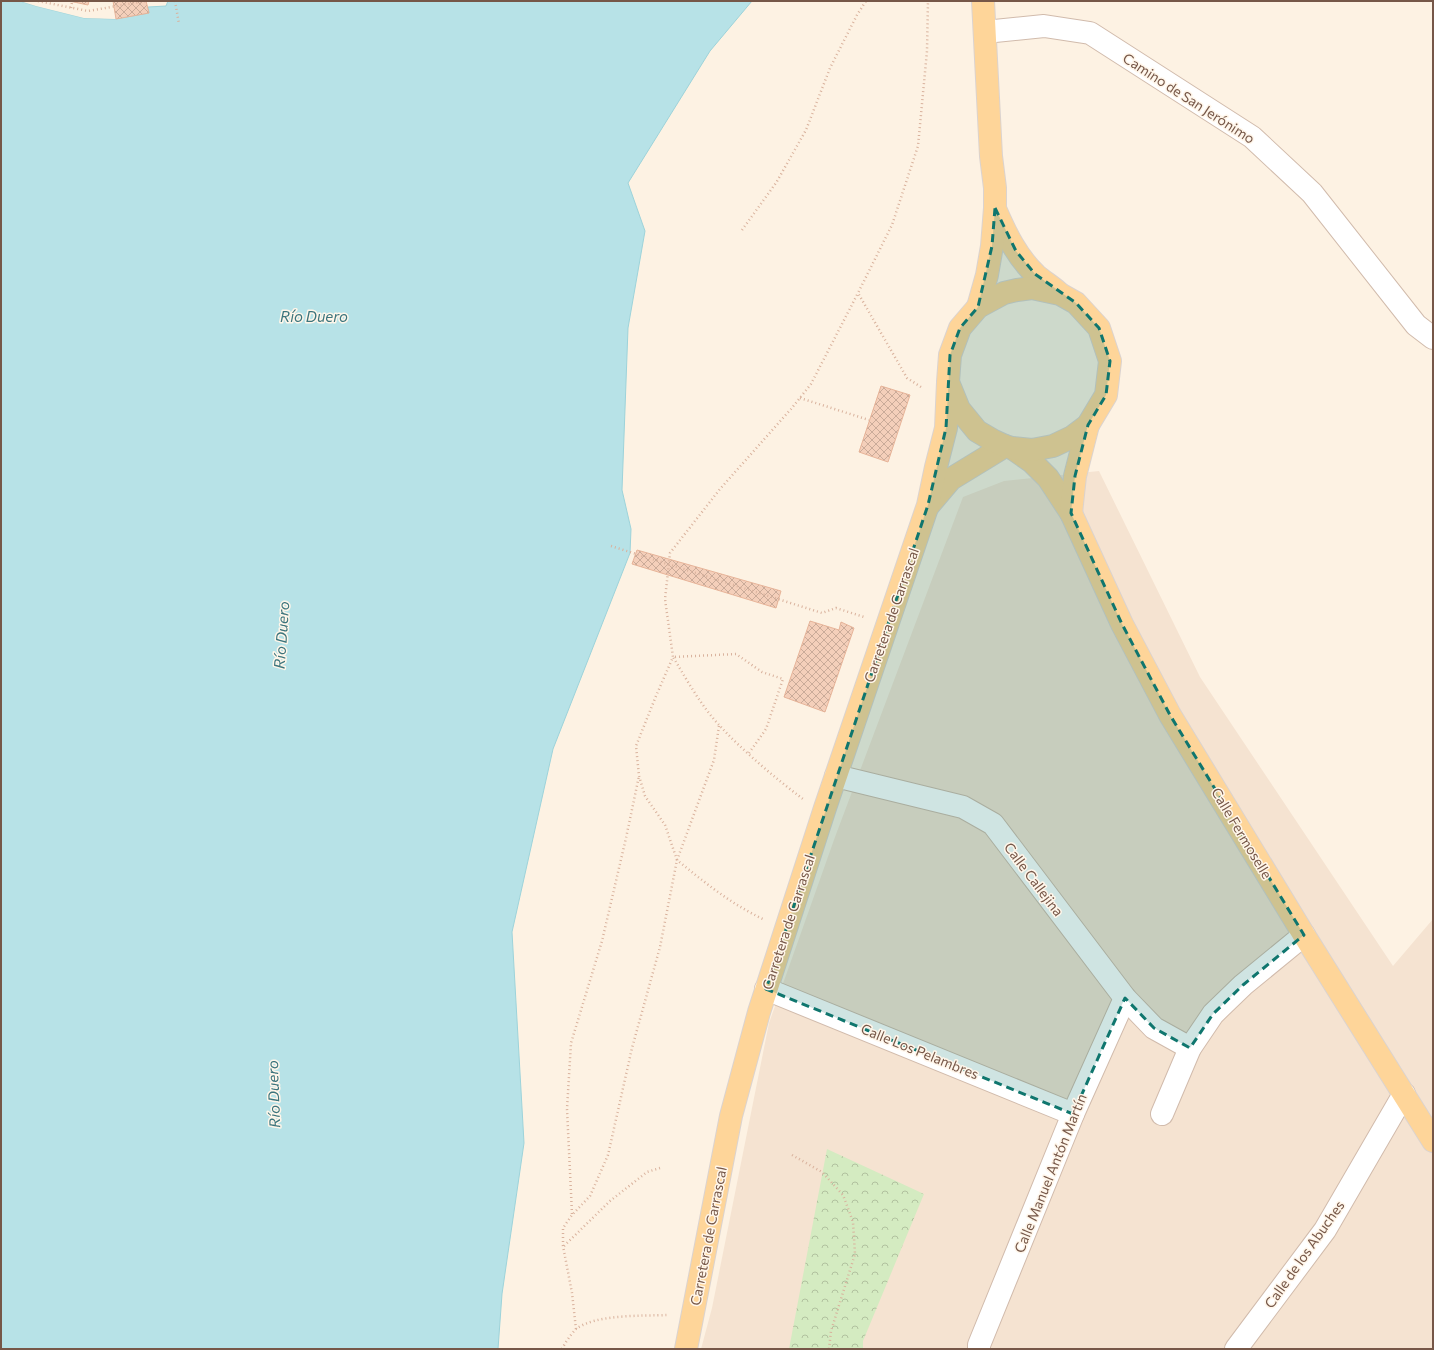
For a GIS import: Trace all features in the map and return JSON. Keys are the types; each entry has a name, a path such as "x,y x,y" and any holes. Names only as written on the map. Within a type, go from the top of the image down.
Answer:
{"main road":[{"path":"978,307 987,275 992,246 995,208 983,1"},
{"path":"995,208 1004,230 1016,251 1035,274 1060,294 1076,302 1099,328 1110,361 1106,395 1088,425 1075,476 1071,513"},
{"path":"978,307 1004,293 1017,290 1032,288 1060,294"},
{"name":"Carretera de Carrascal","path":"686,1349 731,1116 766,989 825,808 928,506 946,428 950,354 960,328 978,307"},
{"name":"Calle Fermoselle","path":"948,382 959,409 977,431 1008,447 1032,462 1048,478 1071,513 1122,624 1170,715 1304,935 1433,1141"},
{"path":"1008,447 1032,450 1053,446 1072,437 1088,425"},
{"name":"Carretera de Carrascal","path":"928,506 951,479 1008,447"}],"street":[{"name":"Camino de San Jerónimo","path":"985,32 1044,26 1090,33 1252,137 1312,193 1416,325 1433,338"},
{"name":"Calle Callejina","path":"836,776 963,807 993,824 1125,998 1154,1028 1190,1048"},
{"path":"1162,1114 1190,1048 1214,1014 1243,984 1304,935"},
{"name":"Calle Los Pelambres","path":"766,989 1073,1114"},
{"name":"Calle Manuel Antón Martín","path":"979,1349 979,1345 1073,1114 1125,998"},
{"name":"Calle de los Abuches","path":"1236,1349 1325,1230 1404,1094"}],"path":[{"path":"38,1 88,11 146,1"},
{"path":"175,1 179,24"},
{"path":"742,230 776,183 806,130 830,68 857,15 866,1"},
{"path":"825,808 807,802 782,783 719,726 673,658 665,599 670,566 670,553 720,489 811,384 892,225 918,146 927,51 928,1"},
{"path":"71,8 72,2"},
{"path":"858,293 907,378 921,387"},
{"path":"800,398 869,420"},
{"path":"610,546 822,613 836,608 869,619"},
{"path":"673,658 736,654 762,672 782,679 766,729 749,753"},
{"path":"673,658 636,746 639,776 645,796 665,825 677,860 720,894 767,921"},
{"path":"576,1330 572,1293 563,1246 563,1228 572,1215 590,1196 608,1155 632,1048 660,947 677,860 714,760 719,726"},
{"path":"572,1215 567,1109 571,1043 602,942 639,776"},
{"path":"792,1155 822,1172 843,1195 853,1222 855,1254 831,1331 829,1349"},
{"path":"563,1246 610,1201 647,1172 660,1168"},
{"path":"562,1349 576,1330 595,1321 632,1316 673,1315"}],"highlighted area":[{"path":"995,208 1016,251 1035,274 1076,303 1099,328 1110,361 1106,395 1088,425 1075,476 1071,513 1122,624 1170,715 1304,935 1243,985 1213,1014 1190,1048 1154,1028 1125,998 1073,1114 766,989 928,505 946,428 950,355 960,328 978,307 992,246"}],"shaded area":[{"path":"1099,471 1200,677 1393,966 1433,919 1433,1349 701,1349 712,1308 769,1023 835,837 963,497 1004,481"}],"green space":[{"path":"827,1149 924,1194 863,1341 863,1349 789,1349"}],"water":[{"name":"Río Duero","path":"1,1 20,1 84,18 115,19 149,13 148,7 166,6 168,1 752,1 710,51 628,183 645,231 628,328 622,490 631,529 630,553 553,749 512,932 524,1143 502,1294 498,1349 1,1349"}],"pier":[{"path":"20,1 27,1 84,16 115,17 116,19 84,18"}],"building":[{"path":"69,1 89,1 88,5"},
{"path":"113,1 146,1 149,13 116,19"},
{"path":"881,386 910,395 888,462 859,452"},
{"path":"637,550 781,591 776,608 632,564"},
{"path":"810,621 839,630 841,622 854,628 825,712 784,697"}]}
